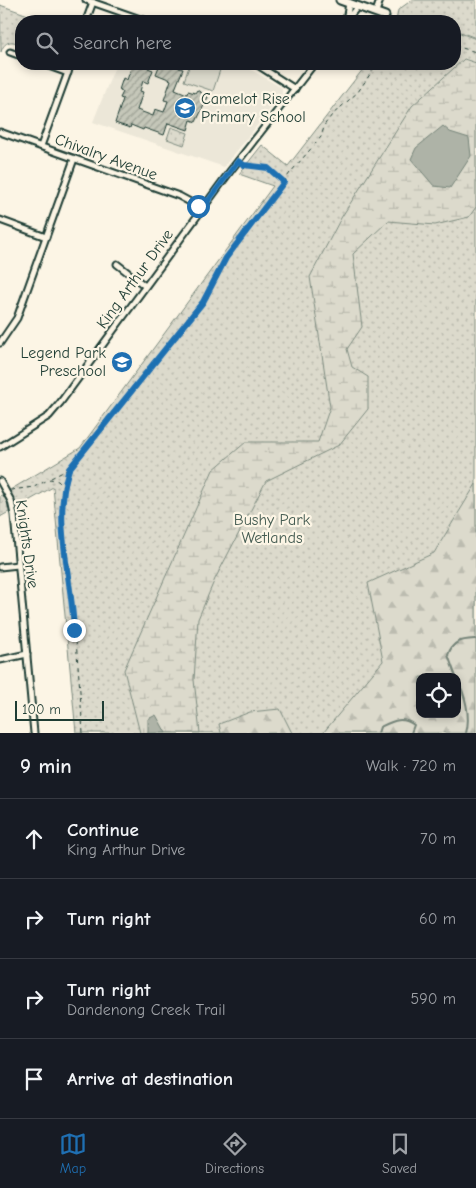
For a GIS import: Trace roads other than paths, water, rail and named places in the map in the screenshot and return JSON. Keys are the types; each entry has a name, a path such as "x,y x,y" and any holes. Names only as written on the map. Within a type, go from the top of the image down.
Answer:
{"main road":[{"path":"340,0 383,15"}],"street":[{"path":"86,0 129,15"},
{"path":"376,12 380,0"},
{"path":"88,15 93,2"},
{"path":"347,15 349,3"},
{"path":"351,15 358,6"},
{"path":"10,52 15,54"},
{"path":"60,70 68,73"},
{"path":"40,146 69,70"},
{"path":"265,70 295,89"},
{"name":"King Arthur Drive","path":"0,446 49,416 238,161 309,70"},
{"name":"Chivalry Avenue","path":"0,132 179,196 202,209"},
{"path":"1,341 17,318 74,159"},
{"path":"0,220 46,237"},
{"path":"117,264 145,286"},
{"name":"Knights Drive","path":"0,481 6,490 14,515 34,733"},
{"path":"0,567 18,565"},
{"path":"0,660 27,654"}],"waterway":[{"path":"455,673 448,655 450,650 459,642 476,639"},
{"path":"461,689 468,719 466,733"},
{"path":"378,733 380,727 393,721 401,720 414,725 411,733"}],"place":[{"name":"Camelot Rise Primary School","path":"185,108"},
{"name":"Legend Park Preschool","path":"122,362"}],"park label":[{"name":"Bushy Park Wetlands","path":"272,529"}]}
